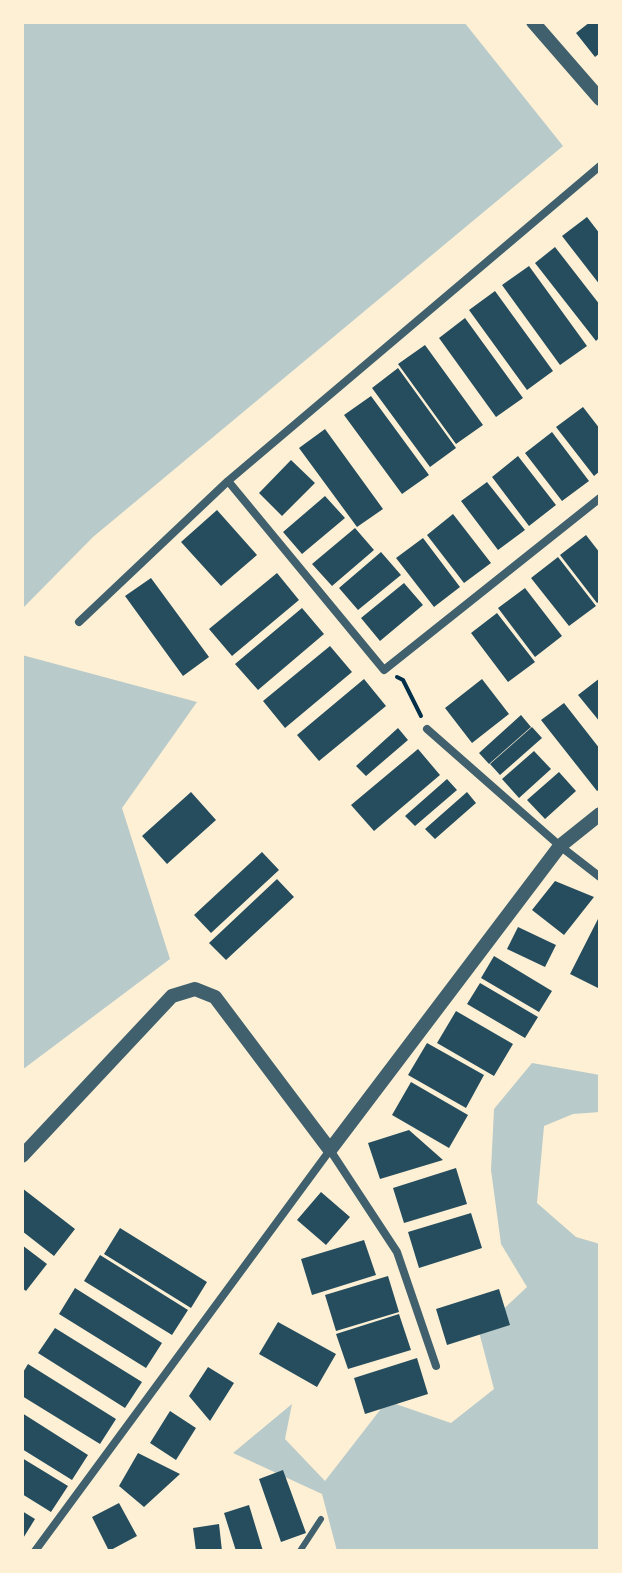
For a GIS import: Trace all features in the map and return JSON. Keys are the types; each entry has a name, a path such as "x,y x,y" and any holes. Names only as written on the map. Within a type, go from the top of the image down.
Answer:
{"street":[{"path":"533,22 600,99"},
{"path":"79,622 228,481 600,166"},
{"path":"228,481 384,670 600,498"},
{"path":"427,729 560,846 600,877"},
{"path":"35,1551 330,1150 560,846 600,814"},
{"path":"22,1156 172,996 195,989 215,997 330,1150 397,1252 436,1366"}],"lane":[{"path":"300,1551 321,1519"}],"path":[{"path":"384,670 403,680 427,729"}],"shaded area":[{"path":"22,22 464,22 563,146 93,537 22,609"},
{"path":"22,655 197,702 122,808 170,959 22,1070"},
{"path":"532,1063 600,1075 600,1112 573,1114 544,1126 537,1203 576,1237 600,1244 600,1551 337,1551 322,1494 233,1453 292,1404 285,1439 325,1481 387,1401 451,1423 494,1389 479,1332 527,1287 501,1244 491,1170 494,1109"}],"building":[{"path":"590,22 600,22 600,53 595,57 576,33"},
{"path":"587,217 600,234 600,285 562,236"},
{"path":"555,247 600,305 600,337 596,341 535,263"},
{"path":"529,266 587,346 560,365 502,285"},
{"path":"495,291 553,371 527,390 469,310"},
{"path":"465,318 523,398 496,417 439,338"},
{"path":"425,345 483,425 456,444 398,364"},
{"path":"398,368 456,448 430,467 372,388"},
{"path":"371,396 429,475 402,494 344,415"},
{"path":"583,407 600,429 600,471 594,476 556,427"},
{"path":"325,429 383,509 357,527 299,448"},
{"path":"552,432 589,481 562,501 525,453"},
{"path":"518,456 556,505 529,526 492,477"},
{"path":"291,460 315,483 282,516 259,493"},
{"path":"487,482 525,530 498,550 461,501"},
{"path":"325,496 345,518 302,554 283,532"},
{"path":"217,510 257,555 221,586 181,542"},
{"path":"453,514 491,563 464,583 427,535"},
{"path":"355,528 374,550 332,586 312,564"},
{"path":"586,535 600,553 600,601 597,603 560,555"},
{"path":"423,538 460,587 434,607 396,558"},
{"path":"381,552 401,575 358,610 339,588"},
{"path":"558,557 596,606 569,626 531,578"},
{"path":"277,573 299,600 232,656 209,629"},
{"path":"151,578 209,657 183,676 125,596"},
{"path":"404,583 423,605 380,641 361,618"},
{"path":"525,588 562,636 535,657 498,608"},
{"path":"302,608 324,634 258,690 235,664"},
{"path":"497,613 535,662 508,682 471,633"},
{"path":"330,646 352,672 285,728 263,701"},
{"path":"600,678 600,722 578,695"},
{"path":"364,679 386,706 319,761 297,735"},
{"path":"482,679 509,714 472,743 445,708"},
{"path":"564,703 600,749 600,789 597,791 541,720"},
{"path":"521,715 531,727 489,764 479,753"},
{"path":"532,727 542,738 500,775 490,764"},
{"path":"398,728 408,740 366,776 356,766"},
{"path":"418,749 440,775 374,831 351,805"},
{"path":"534,751 551,769 519,798 502,779"},
{"path":"559,772 576,791 545,819 527,800"},
{"path":"447,779 457,790 415,826 405,816"},
{"path":"191,792 216,820 167,864 142,836"},
{"path":"467,792 476,803 435,839 425,829"},
{"path":"262,852 279,870 211,933 194,915"},
{"path":"277,879 294,897 226,960 209,943"},
{"path":"555,881 594,897 564,935 532,910"},
{"path":"600,915 600,989 570,974"},
{"path":"518,927 556,945 545,967 507,949"},
{"path":"494,956 552,991 539,1012 481,978"},
{"path":"480,983 538,1017 525,1038 467,1004"},
{"path":"456,1011 513,1044 494,1076 437,1043"},
{"path":"427,1043 484,1075 466,1108 408,1075"},
{"path":"411,1082 468,1115 449,1148 392,1115"},
{"path":"409,1130 443,1160 380,1179 368,1143"},
{"path":"456,1168 467,1204 404,1223 393,1188"},
{"path":"22,1188 75,1229 54,1256 22,1231"},
{"path":"321,1192 350,1217 326,1245 297,1220"},
{"path":"471,1213 482,1248 419,1268 408,1232"},
{"path":"120,1228 207,1282 191,1308 104,1254"},
{"path":"364,1240 376,1275 312,1295 301,1259"},
{"path":"22,1245 47,1264 26,1291 22,1288"},
{"path":"100,1255 188,1310 172,1335 84,1281"},
{"path":"388,1276 399,1312 336,1331 325,1295"},
{"path":"75,1288 162,1343 146,1368 59,1314"},
{"path":"499,1289 510,1325 447,1345 436,1309"},
{"path":"399,1314 411,1350 348,1369 336,1334"},
{"path":"278,1322 336,1354 317,1387 259,1354"},
{"path":"55,1328 142,1382 125,1408 38,1353"},
{"path":"417,1358 428,1394 365,1414 354,1378"},
{"path":"28,1364 116,1419 100,1444 22,1396 22,1374"},
{"path":"208,1367 234,1383 210,1421 189,1396"},
{"path":"170,1411 196,1428 176,1460 150,1443"},
{"path":"22,1413 88,1455 72,1480 22,1449"},
{"path":"138,1453 180,1474 144,1507 119,1486"},
{"path":"22,1458 68,1486 51,1512 22,1494"},
{"path":"283,1470 306,1533 281,1542 259,1479"},
{"path":"119,1503 137,1536 109,1551 92,1517"},
{"path":"249,1505 263,1551 236,1551 224,1513"},
{"path":"22,1511 35,1519 22,1540"},
{"path":"219,1524 222,1551 196,1551 193,1528"}]}
